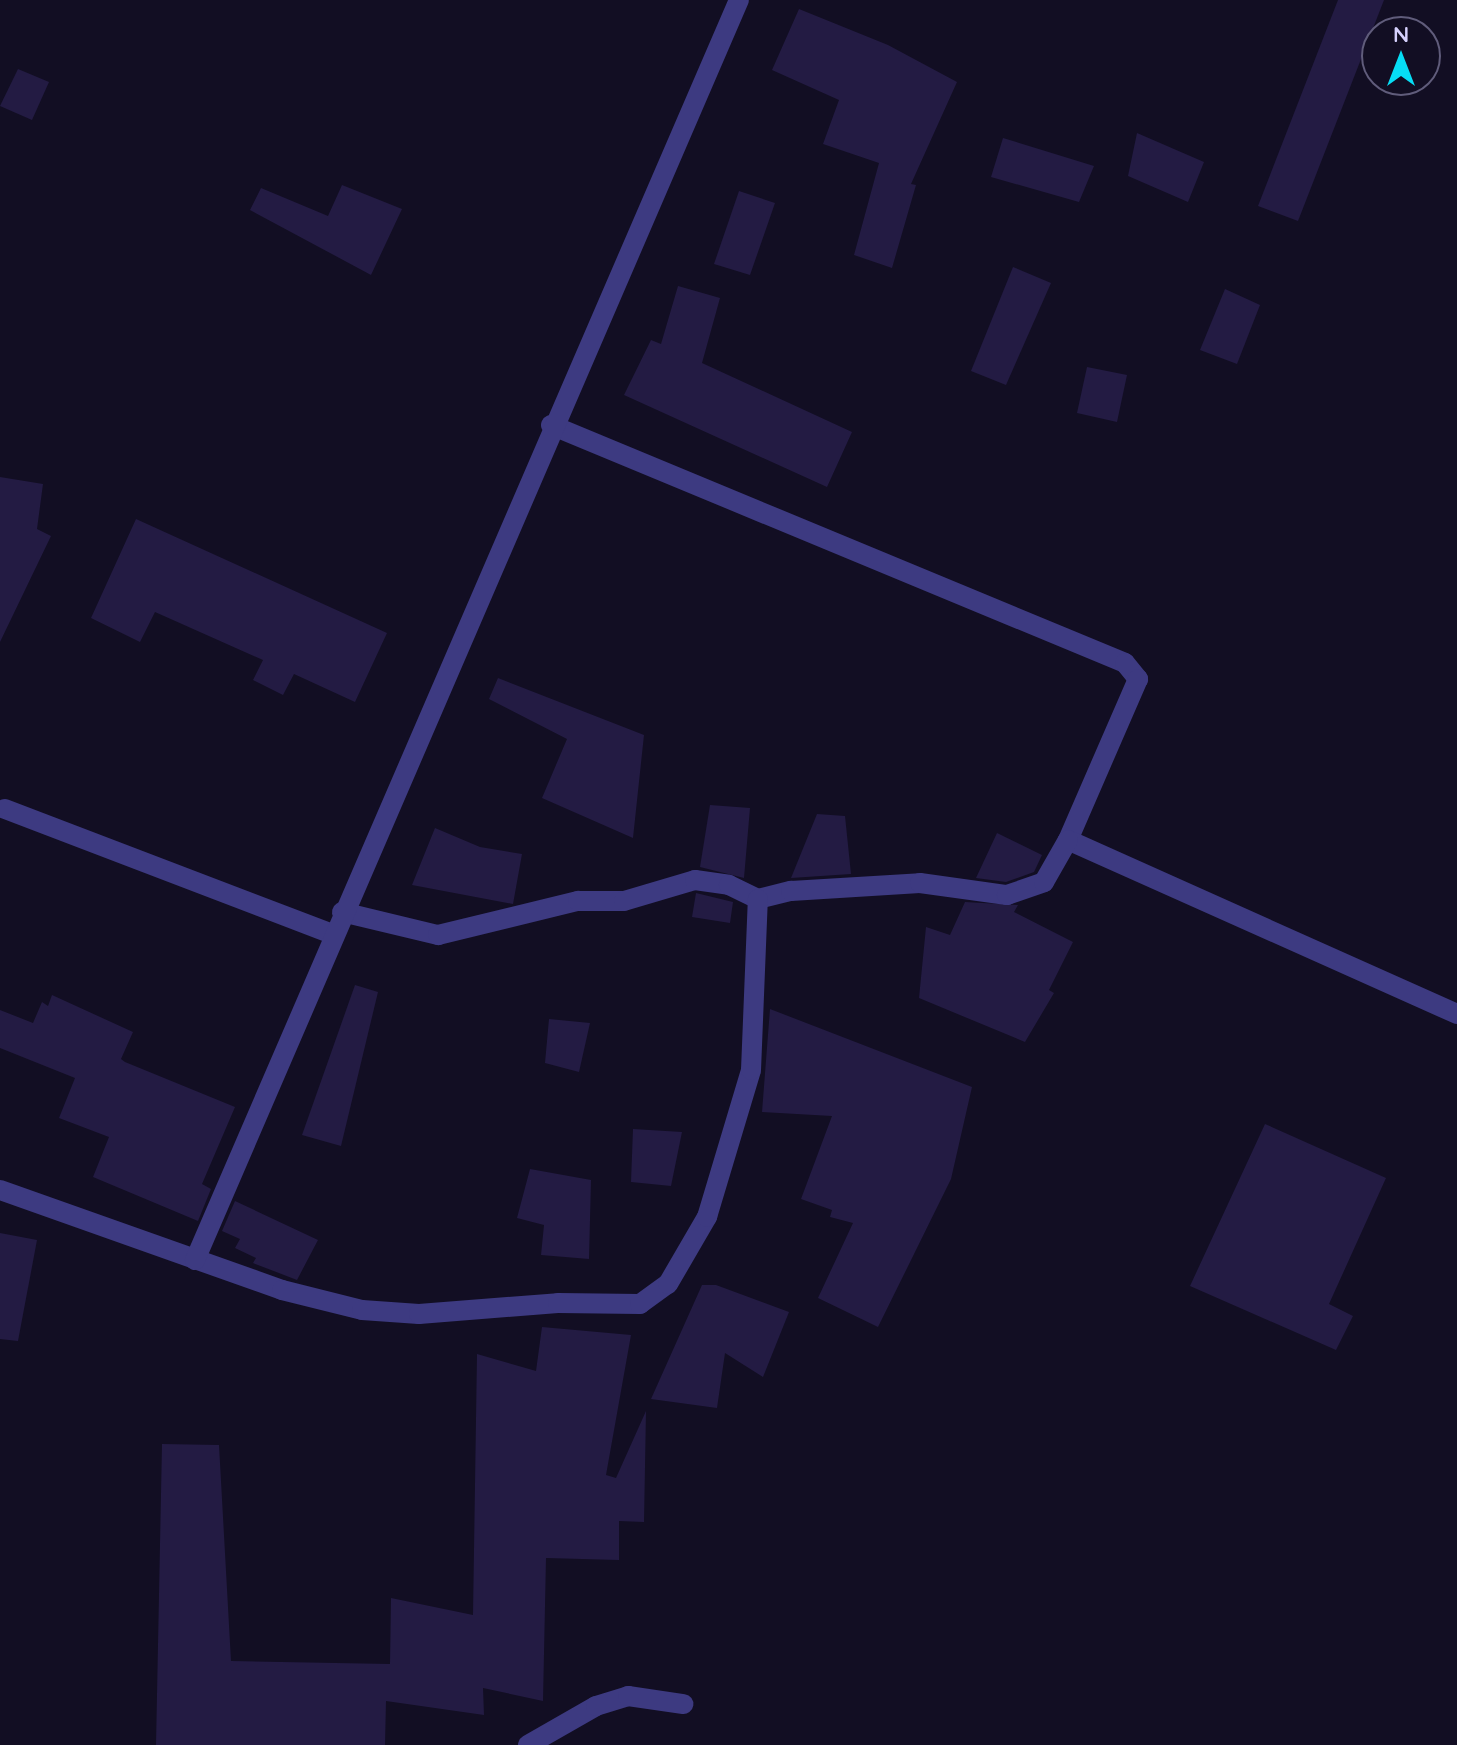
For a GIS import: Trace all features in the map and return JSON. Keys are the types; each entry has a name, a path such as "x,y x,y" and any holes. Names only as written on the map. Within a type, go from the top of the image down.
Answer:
{"street":[{"path":"195,1260 551,425 739,0"},
{"path":"342,912 438,935 578,901 624,901 695,880 729,885 758,899 791,891 920,883 1022,893 1051,874 1138,679 1134,669 551,425"},
{"path":"5,809 332,934"},
{"path":"1068,840 1457,1014"},
{"path":"0,1190 282,1290 390,1314 558,1303 633,1306 661,1292 707,1217 751,1070 758,899"},
{"path":"528,1745 596,1706 628,1696 683,1704"}],"building":[{"path":"1338,0 1384,0 1378,16 1361,16 1361,59 1298,221 1258,206"},
{"path":"799,9 888,45 957,82 911,184 916,185 892,268 854,255 879,163 823,144 839,100 772,70"},
{"path":"18,69 49,82 32,120 0,106"},
{"path":"1137,133 1204,162 1188,202 1128,176"},
{"path":"1003,138 1094,166 1079,202 991,177"},
{"path":"342,185 402,209 371,275 250,210 261,188 328,216"},
{"path":"739,191 775,203 750,275 714,264"},
{"path":"1013,267 1051,283 1006,385 971,371"},
{"path":"678,286 720,298 702,363 852,432 827,487 624,395 651,340 661,344"},
{"path":"1225,289 1260,305 1237,364 1200,350"},
{"path":"1087,367 1127,375 1117,422 1077,413"},
{"path":"0,477 43,484 37,529 51,536 0,642"},
{"path":"136,519 387,633 355,702 294,674 283,695 253,680 263,660 155,612 140,642 91,618"},
{"path":"498,678 644,735 633,838 542,798 567,739 489,699"},
{"path":"710,805 750,808 744,878 700,867"},
{"path":"817,814 845,816 851,874 791,878"},
{"path":"435,828 480,847 522,854 513,904 412,885"},
{"path":"997,833 1042,855 1034,872 1006,882 976,878"},
{"path":"696,893 733,902 730,923 692,917"},
{"path":"965,902 1018,905 1014,912 1073,942 1049,990 1054,993 1025,1042 919,998 926,927 950,935"},
{"path":"355,985 378,992 341,1146 302,1135"},
{"path":"52,995 133,1032 121,1059 125,1062 235,1107 202,1184 211,1189 198,1221 93,1177 109,1137 59,1118 75,1078 0,1048 0,1010 33,1023 42,1002 48,1006"},
{"path":"770,1009 972,1087 951,1179 878,1327 818,1298 853,1223 830,1217 832,1210 801,1199 832,1116 762,1112"},
{"path":"549,1019 590,1023 579,1072 545,1063"},
{"path":"1265,1124 1386,1178 1329,1304 1353,1316 1336,1350 1190,1286"},
{"path":"633,1129 682,1132 671,1186 631,1182"},
{"path":"530,1169 591,1180 589,1259 541,1255 544,1225 517,1218"},
{"path":"235,1201 318,1240 297,1280 253,1263 256,1258 235,1248 240,1239 222,1231"},
{"path":"0,1233 37,1240 18,1341 0,1339"},
{"path":"702,1285 716,1285 789,1312 763,1377 725,1353 717,1408 651,1399"},
{"path":"542,1327 631,1335 606,1475 616,1478 646,1411 644,1522 619,1521 619,1560 546,1558 543,1701 483,1688 484,1715 386,1701 385,1745 156,1745 162,1444 219,1445 231,1661 390,1664 391,1598 473,1615 477,1354 536,1371"}]}
